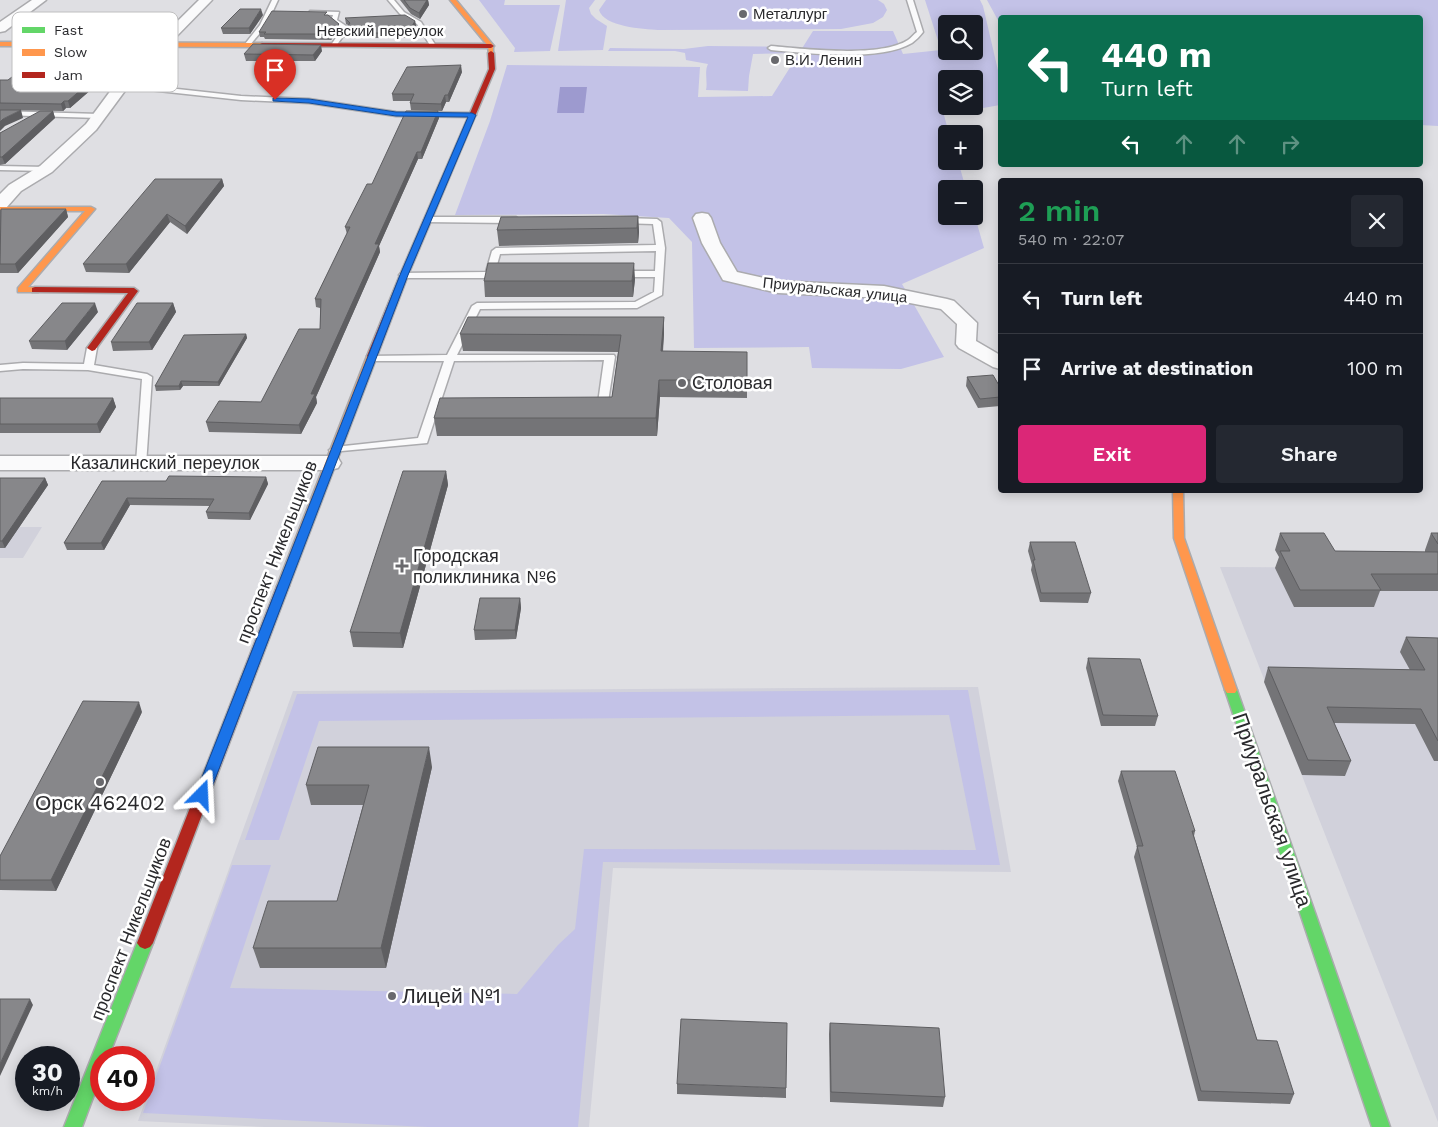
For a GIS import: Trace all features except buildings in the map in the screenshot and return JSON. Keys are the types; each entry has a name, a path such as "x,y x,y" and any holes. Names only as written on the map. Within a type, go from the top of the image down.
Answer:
{"street":[{"path":"23,12 40,0"},
{"path":"178,29 206,0"},
{"path":"453,0 491,46"},
{"path":"0,28 12,20"},
{"name":"Невский переулок","path":"178,44 491,46"},
{"name":"проспект Никельщиков","path":"73,1127 404,275 492,69 491,46"},
{"path":"0,204 15,188 46,169 91,127 117,92"},
{"path":"0,209 91,209 21,290 134,291 92,348"},
{"name":"Приуральская улица","path":"702,218 711,243 730,276 778,286 884,292 947,305 967,323 966,344 998,362"},
{"name":"Казалинский переулок","path":"0,463 142,463 333,456"},
{"name":"Приуральская улица","path":"1178,493 1179,538 1381,1127"}],"lane":[{"path":"247,45 263,26 275,0"},
{"path":"391,0 402,13 419,23 433,46"},
{"path":"770,48 886,51 905,46 917,39 920,32 910,0"},
{"path":"270,12 280,13"},
{"path":"300,13 337,14 334,20"},
{"path":"398,17 407,16"},
{"path":"334,20 344,20"},
{"path":"334,20 346,28 334,45"},
{"path":"178,91 241,98 309,101 396,114 472,115"},
{"path":"0,112 99,116"},
{"path":"26,122 42,114"},
{"path":"0,168 46,169"},
{"path":"428,220 530,220"},
{"path":"333,456 423,441 438,407 450,358 477,306 637,305 659,293 661,248 657,222 618,221"},
{"path":"490,275 496,251 661,248"},
{"path":"604,274 660,274"},
{"path":"404,275 509,275"},
{"path":"88,367 92,348"},
{"path":"372,358 610,357 603,406 583,406"},
{"path":"0,368 23,366 88,367 147,376 142,463"}],"shaded area":[{"path":"479,0 505,0 504,5 560,5 550,51 514,52 515,48"},
{"path":"566,0 595,0 589,8 591,14 607,26 603,50 558,51"},
{"name":"Металлург","path":"606,0 878,0 884,4 887,10 883,17 873,23 841,29 658,30 625,26 608,20 602,16 599,10"},
{"path":"925,0 980,0 998,70 998,105 983,108 983,70 938,70 938,115 944,115 947,125 938,125 938,170 961,170 963,180 938,180 938,225 977,225 984,248 902,284 944,357 901,369 812,368 809,347 694,348 692,242 669,218 603,214 455,215 490,121 507,65 700,67 698,97 772,96 813,31 893,31 903,54 938,50 938,60 983,60 983,15 938,15 938,41"},
{"path":"987,0 1438,0 1438,126 1423,125 1423,15 998,15 998,20"},
{"path":"708,46 799,47 795,53 753,54 748,91 706,90 706,70 708,64 686,60 685,53 675,51 608,51 610,48 684,49"},
{"path":"560,87 587,87 584,113 557,113"},
{"path":"0,527 42,527 23,558 0,558"},
{"path":"1425,550 1438,550 1438,1122 1220,567 1436,568"},
{"name":"Лицей №1","path":"978,687 1011,872 613,868 589,1127 265,1127 138,1121 142,1111 155,1111 155,1074 293,691"},
{"path":"968,690 1000,865 603,862 578,1127 428,1127 143,1113 144,1111 155,1111 155,1080 232,865 271,865 230,988 517,994 558,945 575,929 584,849 976,850 949,715 319,721 279,840 245,840 297,694"}],"traffic: fast":[{"path":"1231,690 1381,1127"},
{"path":"73,1127 145,943"}],"traffic: slow":[{"path":"453,0 491,46 491,53"},
{"path":"0,44 12,44"},
{"path":"178,45 262,45"},
{"path":"0,209 91,209 21,290 35,290"},
{"path":"283,586 372,356"},
{"path":"1178,493 1179,538 1231,690"}],"traffic: jam":[{"path":"262,45 491,46"},
{"path":"372,356 404,275 492,69 491,53"},
{"path":"35,290 134,291 92,348"},
{"path":"145,943 283,586"}],"place":[{"name":"Металлург","path":"743,14"},
{"name":"В.И. Ленин","path":"775,60"},
{"name":"Столовая","path":"682,383"},
{"name":"Городская поликлиника №6","path":"402,566"},
{"name":"Орск 462402","path":"100,782"},
{"name":"Лицей №1","path":"392,996"}],"route":[{"path":"202,795 404,275 472,115 396,114 309,101 275,100"}]}
